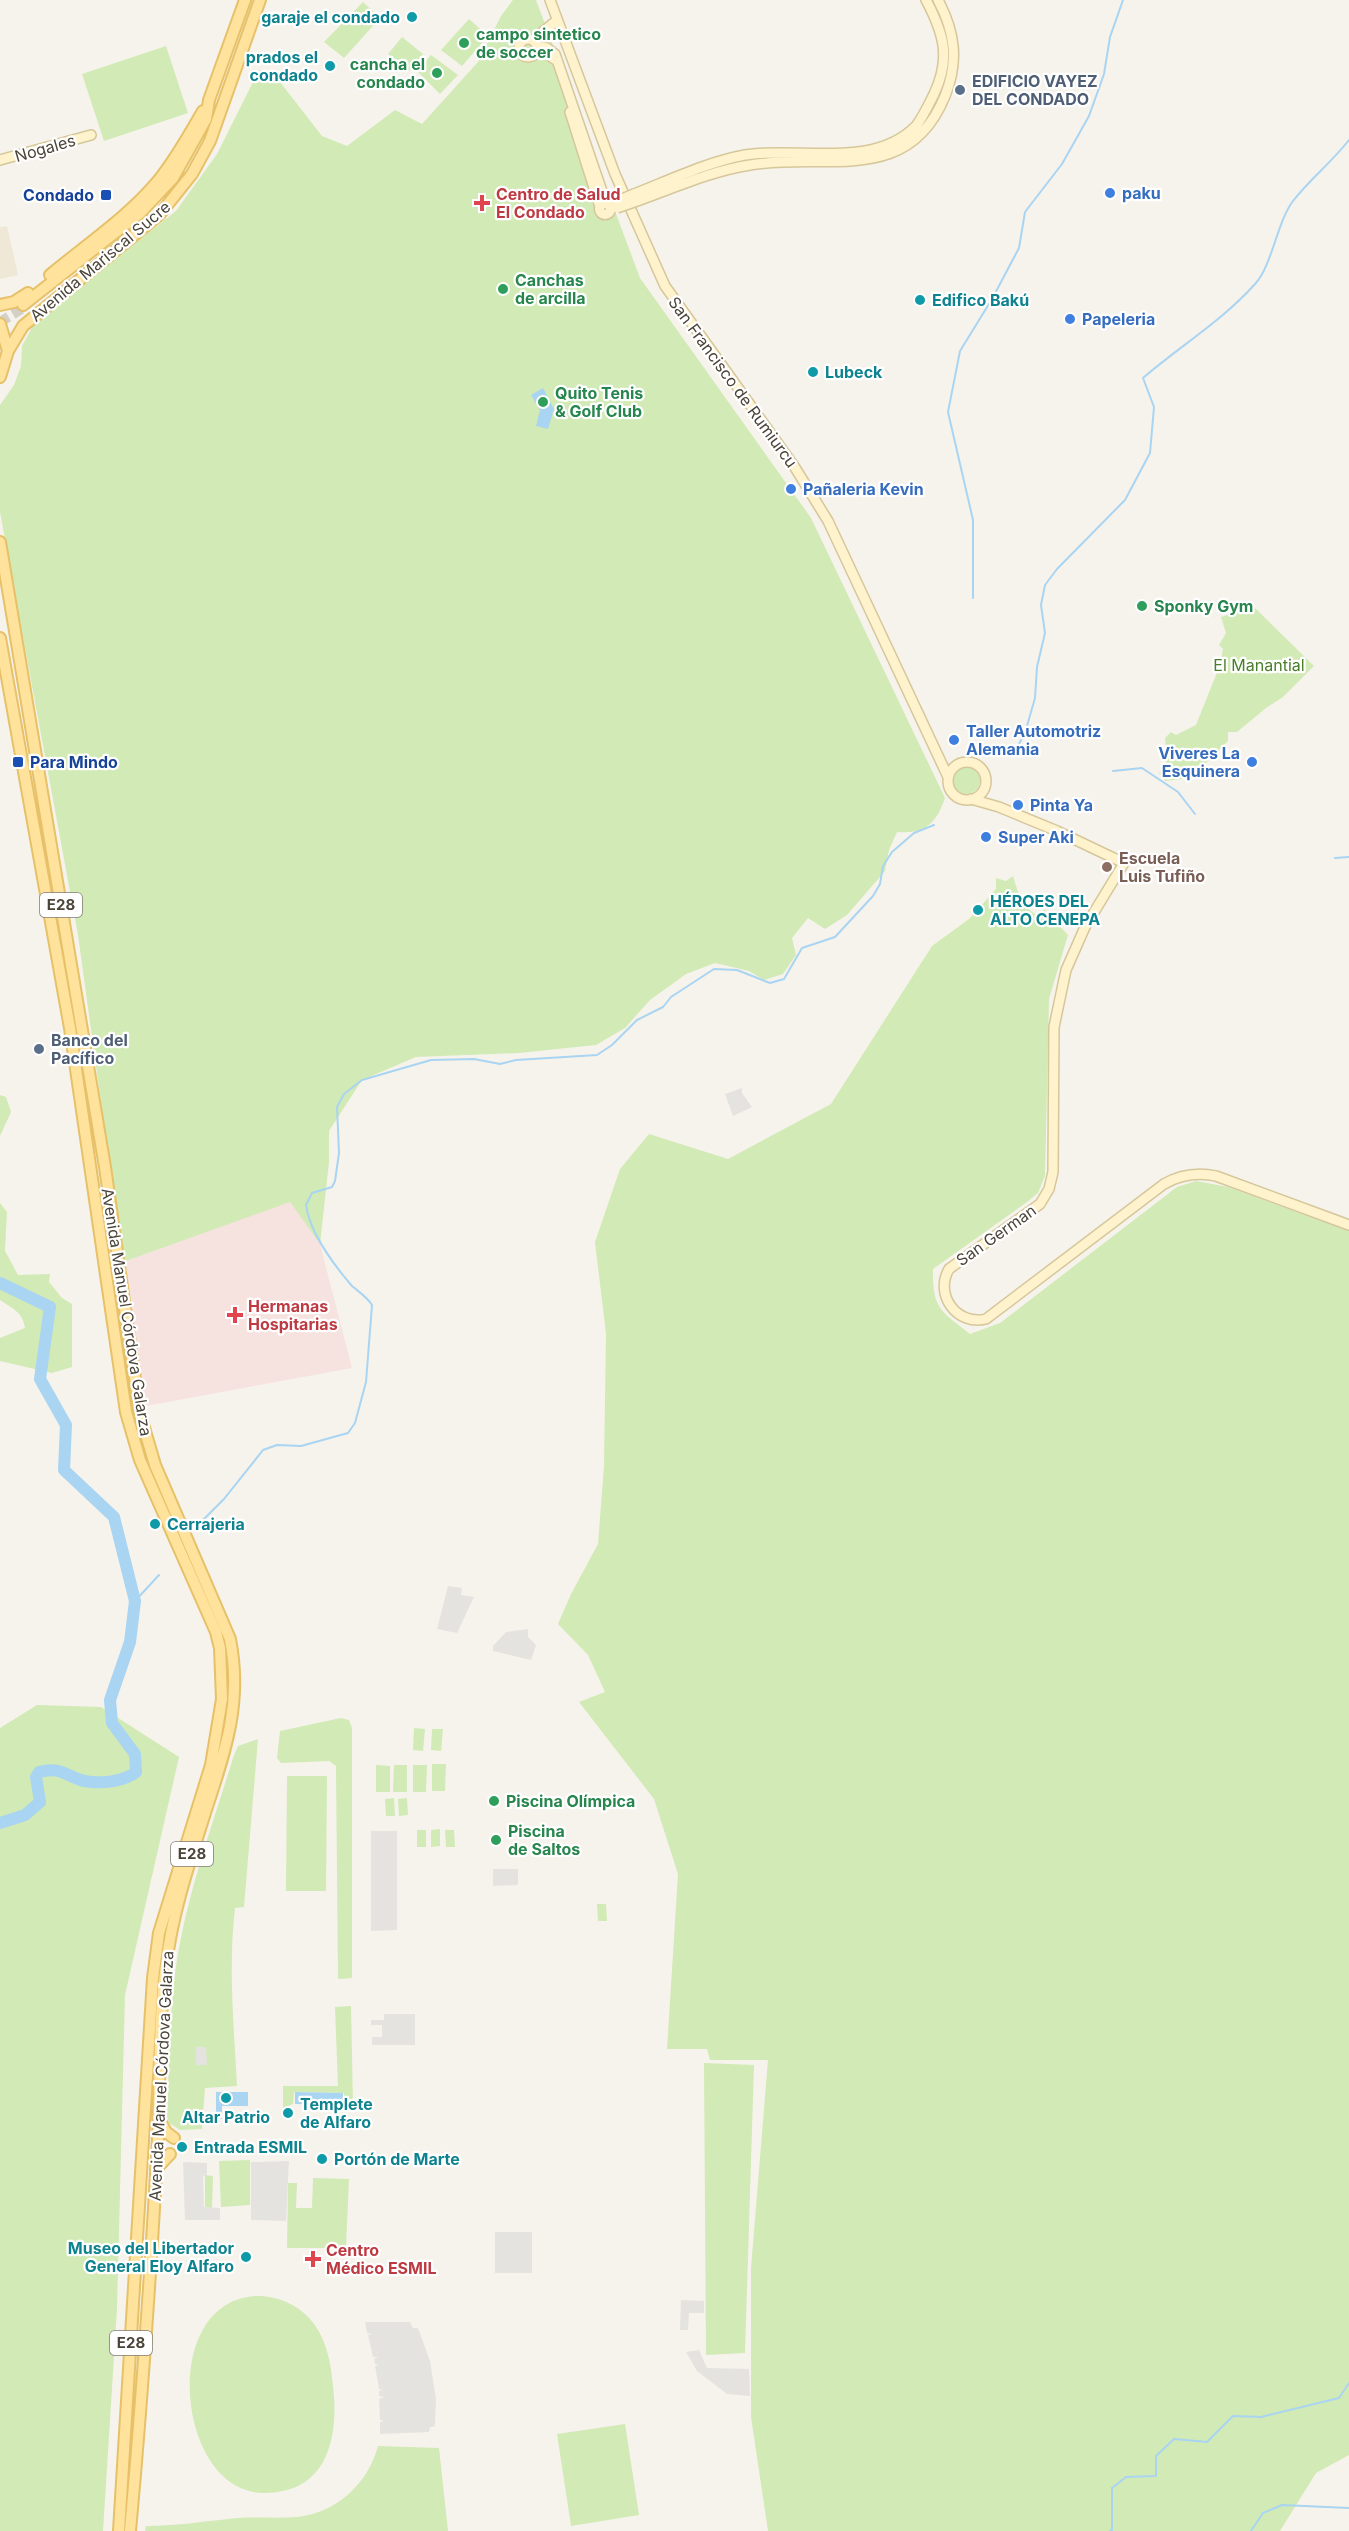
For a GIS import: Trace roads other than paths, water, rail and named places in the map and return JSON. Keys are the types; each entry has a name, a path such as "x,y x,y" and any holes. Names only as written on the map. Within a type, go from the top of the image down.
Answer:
{"main road":[{"name":"Avenida Mariscal Sucre","path":"0,305 14,302 35,288 145,194 178,155 209,100 245,0"},
{"name":"Avenida Mariscal Sucre","path":"0,377 14,338 38,312 160,214 192,174 210,141 260,0"},
{"name":"San Francisco de Rumiurcu","path":"550,0 557,25 638,230 665,286 794,466 828,521 865,598 884,645 948,777"},
{"path":"635,197 718,161 775,151 856,153 874,149 904,135 916,125 943,75 943,37 926,0"},
{"path":"557,25 536,46 547,48 555,54 586,153 609,206 719,171 776,161 862,162 894,152 910,143 924,132 938,112 953,76 953,35 938,0"},
{"name":"Avenida Mariscal Sucre","path":"209,100 206,119 198,137 164,190 115,234 24,306 152,207 188,164 221,106"},
{"name":"Nogales","path":"0,160 91,135"},
{"path":"0,324 8,351"},
{"name":"Avenida Manuel Córdova Galarza","path":"0,542 60,897 72,982 105,1167 118,1268 146,1441 179,1533"},
{"name":"Avenida Manuel Córdova Galarza","path":"0,638 77,1076 103,1267 126,1412 140,1460 179,1533 231,1646 235,1683 232,1723 170,1936 163,1997 155,2169 130,2531"},
{"path":"938,754 958,764 975,763 981,768 986,778 985,787 999,807"},
{"path":"958,764 948,777 952,793 962,799 971,799 999,807"},
{"path":"971,799 985,787"},
{"name":"San German","path":"999,807 1099,850 1124,864 1085,927 1065,970 1054,1027 1053,1172 1049,1189 1040,1204 950,1269 944,1283 949,1305 962,1317 971,1320 986,1319 1164,1184 1184,1176 1203,1174 1216,1176 1349,1225"},
{"path":"46,900 60,897"},
{"path":"61,984 72,982"},
{"path":"103,1267 118,1268"},
{"name":"Avenida Manuel Córdova Galarza","path":"119,2531 153,1978 159,1933 211,1765 222,1699 220,1648 201,1581"},
{"path":"158,2117 166,2132 174,2139"},
{"path":"155,2169 170,2154"}],"water":[{"name":"Quito Tenis & Golf Club","path":"543,388 554,409 548,429 536,426 540,410 531,395"},
{"path":"216,2092 248,2092 248,2106 222,2106 222,2119 216,2119"},
{"path":"295,2092 343,2093 343,2105 295,2104"}],"waterway":[{"path":"973,598 973,520 948,412 960,351 992,299 1019,248 1025,212 1062,164 1089,116 1104,74 1110,37 1123,0"},
{"path":"1015,751 1025,733 1035,698 1037,667 1045,633 1041,605 1045,585 1057,569 1125,500 1150,453 1154,407 1143,378 1215,322 1255,284 1266,266 1287,210 1349,140"},
{"path":"1113,771 1142,768 1178,792 1195,814"},
{"path":"199,1524 224,1499 263,1450 277,1445 301,1446 348,1433 355,1423 366,1382 372,1305 352,1286 324,1248 312,1227 306,1205 312,1193 332,1187 335,1181 339,1153 337,1107 344,1094 362,1080 431,1060 474,1059 500,1064 516,1060 597,1055 612,1045 637,1020 663,1007 671,997 714,969 737,970 770,983 784,979 802,948 835,937 873,896 880,884 883,866 892,852 914,833 934,825"},
{"path":"1335,858 1349,857"},
{"path":"0,1283 50,1307 40,1379 66,1425 64,1470 114,1517 135,1601 130,1642 110,1700 112,1723 135,1754 136,1772 118,1780 97,1782 84,1781 53,1770 39,1772 36,1777 40,1802 25,1815 0,1823"},
{"path":"135,1601 159,1575"},
{"path":"1110,2531 1112,2530 1112,2488 1126,2477 1156,2476 1156,2456 1174,2439 1207,2442 1233,2416 1261,2417 1339,2398 1349,2383"},
{"path":"1251,2531 1263,2513 1282,2505 1349,2508"}],"tunnel":[{"path":"0,322 25,307"}],"place":[{"name":"garaje el condado","path":"412,17"},
{"name":"campo sintetico de soccer","path":"464,43"},
{"name":"prados el condado","path":"330,66"},
{"name":"cancha el condado","path":"437,73"},
{"name":"EDIFICIO VAYEZ DEL CONDADO","path":"960,90"},
{"name":"paku","path":"1110,193"},
{"name":"Condado","path":"106,195"},
{"name":"Centro de Salud El Condado","path":"482,203"},
{"name":"Canchas de arcilla","path":"503,289"},
{"name":"Edifico Bakú","path":"920,300"},
{"name":"Papeleria","path":"1070,319"},
{"name":"Lubeck","path":"813,372"},
{"name":"Quito Tenis & Golf Club","path":"543,402"},
{"name":"Pañaleria Kevin","path":"791,489"},
{"name":"Sponky Gym","path":"1142,606"},
{"name":"Taller Automotriz Alemania","path":"954,740"},
{"name":"Para Mindo","path":"18,762"},
{"name":"Viveres La Esquinera","path":"1252,762"},
{"name":"Pinta Ya","path":"1018,805"},
{"name":"Super Aki","path":"986,837"},
{"name":"Escuela Luis Tufiño","path":"1107,867"},
{"name":"HÉROES DEL ALTO CENEPA","path":"978,910"},
{"name":"Banco del Pacífico","path":"39,1049"},
{"name":"Hermanas Hospitarias","path":"235,1315"},
{"name":"Cerrajeria","path":"155,1524"},
{"name":"Piscina Olímpica","path":"494,1801"},
{"name":"Piscina de Saltos","path":"496,1840"},
{"name":"Altar Patrio","path":"226,2098"},
{"name":"Templete de Alfaro","path":"288,2113"},
{"name":"Entrada ESMIL","path":"182,2147"},
{"name":"Portón de Marte","path":"322,2159"},
{"name":"Museo del Libertador General Eloy Alfaro","path":"246,2257"},
{"name":"Centro Médico ESMIL","path":"313,2259"}],"park label":[{"name":"El Manantial","path":"1259,665"}]}
